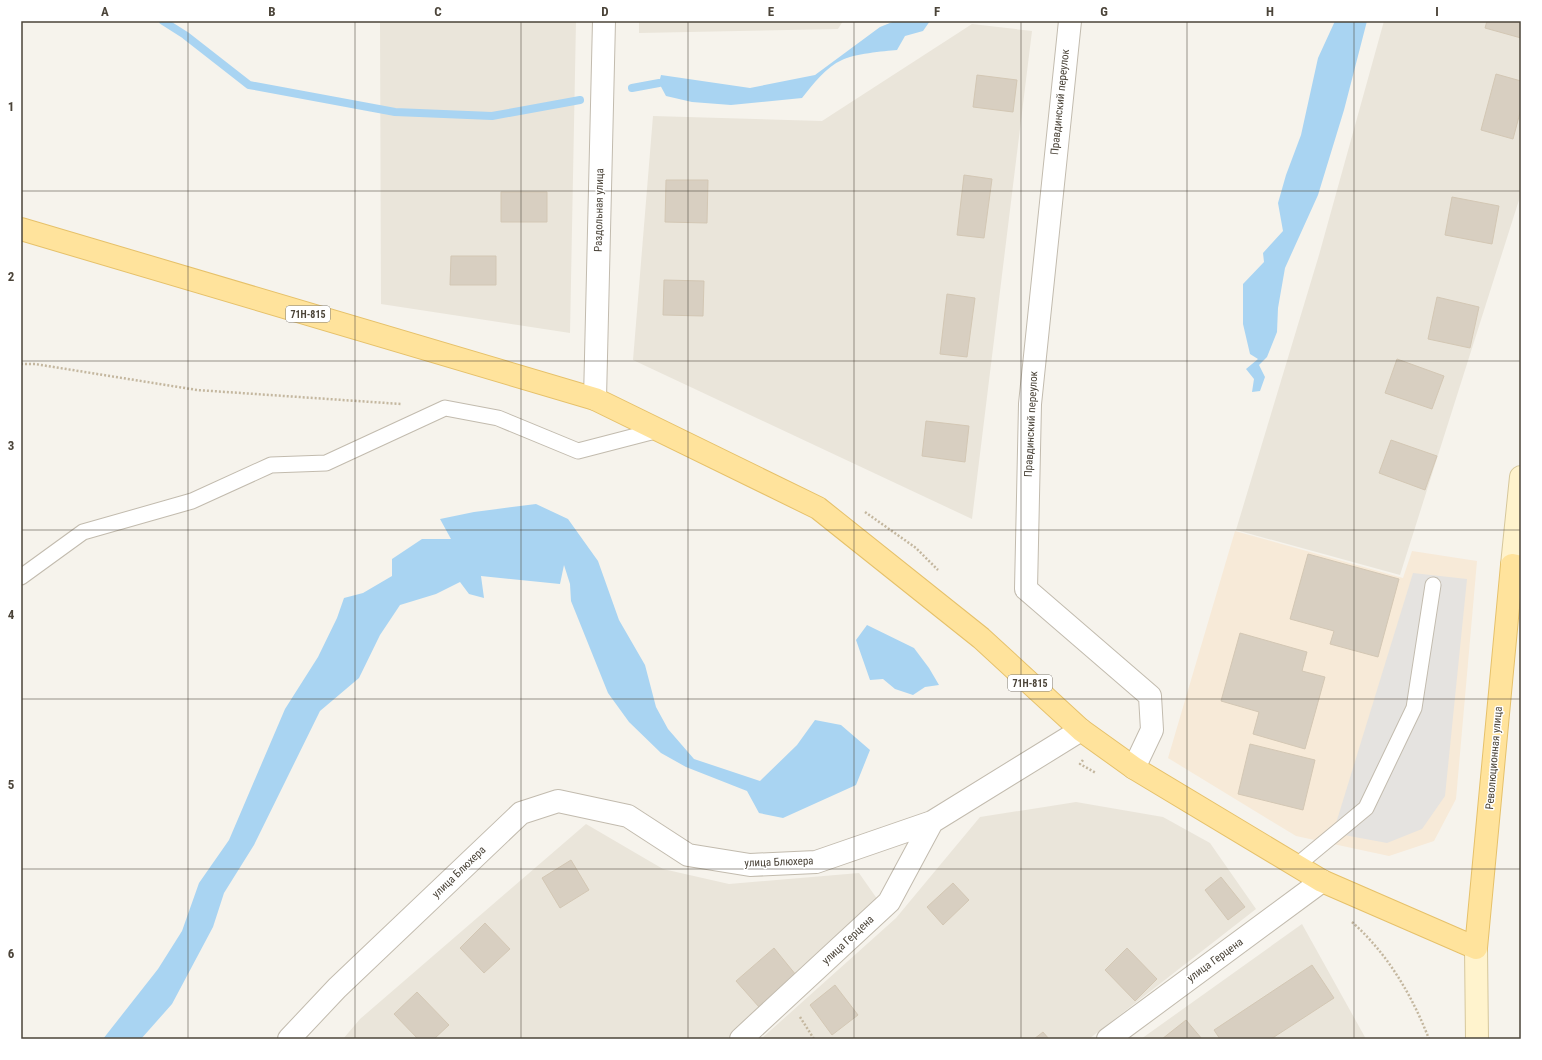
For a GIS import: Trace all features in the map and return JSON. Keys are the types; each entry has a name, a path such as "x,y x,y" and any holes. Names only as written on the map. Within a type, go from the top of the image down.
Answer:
{"main road":[{"name":"71Н-815","path":"21,229 596,399 818,508 981,638 1081,730 1134,768 1322,882 1476,948"},
{"name":"Революционная улица","path":"1476,948 1516,566"}],"street":[{"name":"Раздольная улица","path":"596,399 604,21"},
{"name":"Правдинский переулок","path":"1070,21 1030,404 1026,589 1150,696 1152,730 1134,768"},
{"name":"Революционная улица","path":"1516,566 1521,477"},
{"name":"улица Блюхера","path":"289,1039 337,988 521,813 558,801 628,816 688,855 750,865 816,862 932,822 1081,730"},
{"name":"улица Герцена","path":"741,1039 889,902 932,822"},
{"name":"улица Герцена","path":"1108,1039 1322,882"},
{"name":"Революционная улица","path":"1476,948 1477,1039"}],"lane":[{"path":"21,577 83,532 192,500 271,465 326,463 445,408 498,418 578,451 659,430"},
{"path":"1296,866 1366,808 1414,708 1434,585"}],"path":[{"path":"21,364 35,364 197,390 406,404"}],"shaded area":[{"path":"380,21 576,21 570,333 381,304"},
{"path":"639,21 843,21 838,29 639,33"},
{"path":"1384,21 1521,21 1521,190 1519,200 1400,575 1236,530 1319,255"},
{"path":"972,24 1032,31 972,519 633,360 653,116 822,121"},
{"path":"1235,531 1403,578 1412,551 1477,561 1456,799 1434,841 1389,856 1296,836 1168,758"},
{"path":"1413,573 1467,579 1445,796 1422,829 1387,843 1333,833"},
{"path":"1076,802 1163,817 1210,843 1256,909 1089,1039 761,1039 896,918 980,817"},
{"path":"586,824 663,869 729,884 859,873 880,903 727,1039 343,1039 360,1019"},
{"path":"1302,924 1366,1039 1141,1039"}],"water":[{"path":"895,21 930,21 923,31 905,36 897,50 853,56 836,63 820,76 802,98 731,105 692,102 666,96 659,83 661,75 750,88 815,75 880,27"},
{"path":"1335,21 1367,21 1344,110 1318,195 1285,268 1278,308 1277,332 1267,357 1259,365 1265,377 1260,391 1252,392 1254,379 1246,369 1258,359 1250,354 1243,324 1243,284 1264,262 1263,253 1283,231 1278,203 1286,175 1301,135 1318,58"},
{"path":"536,504 568,519 598,561 619,620 645,665 656,707 668,729 694,759 760,781 797,745 815,720 841,725 870,750 856,785 783,818 759,813 747,791 686,767 661,753 629,722 608,693 571,601 570,584 564,565 560,584 481,576 484,598 469,594 460,582 436,594 400,605 380,635 359,678 320,711 254,845 224,893 213,927 172,1004 141,1039 103,1039 158,969 182,931 199,883 229,840 285,709 318,657 337,618 344,598 363,593 392,576 392,559 422,539 451,539 440,519 474,512"},
{"path":"867,625 914,648 929,668 939,685 925,687 913,695 895,689 883,679 870,680 856,640"}],"building":[{"path":"1487,21 1521,21 1521,38 1485,28"},
{"path":"1496,74 1521,81 1521,109 1513,139 1481,130"},
{"path":"977,75 1017,80 1013,112 973,107"},
{"path":"964,175 992,179 984,238 957,235"},
{"path":"666,180 708,180 707,223 665,222"},
{"path":"501,192 547,192 547,222 501,222"},
{"path":"1452,197 1499,206 1492,244 1445,235"},
{"path":"451,256 496,256 496,285 450,285"},
{"path":"664,280 704,281 703,316 663,315"},
{"path":"947,294 975,298 967,357 940,354"},
{"path":"1437,297 1479,307 1470,348 1428,339"},
{"path":"1397,359 1444,376 1432,409 1385,393"},
{"path":"926,421 969,426 965,462 922,456"},
{"path":"1391,440 1437,456 1425,490 1379,473"},
{"path":"1308,554 1399,579 1378,657 1330,644 1334,631 1290,619"},
{"path":"1240,633 1307,652 1302,671 1325,677 1305,749 1253,734 1259,712 1221,701"},
{"path":"1250,744 1315,760 1303,810 1238,794"},
{"path":"571,860 589,890 560,908 542,878"},
{"path":"1221,877 1245,907 1228,920 1205,890"},
{"path":"953,883 969,900 943,925 927,907"},
{"path":"485,923 510,949 484,973 460,948"},
{"path":"774,948 796,975 759,1007 736,981"},
{"path":"1127,948 1157,979 1135,1001 1105,970"},
{"path":"1312,965 1334,998 1271,1039 1220,1039 1214,1030"},
{"path":"835,985 858,1015 832,1035 810,1005"},
{"path":"417,992 449,1025 434,1039 418,1039 394,1014"},
{"path":"1186,1020 1202,1039 1162,1039"},
{"path":"1043,1032 1049,1039 1034,1039"}],"waterway":[{"path":"163,21 185,35 249,85 395,112 492,116 580,100"},
{"path":"632,88 659,83"}]}
